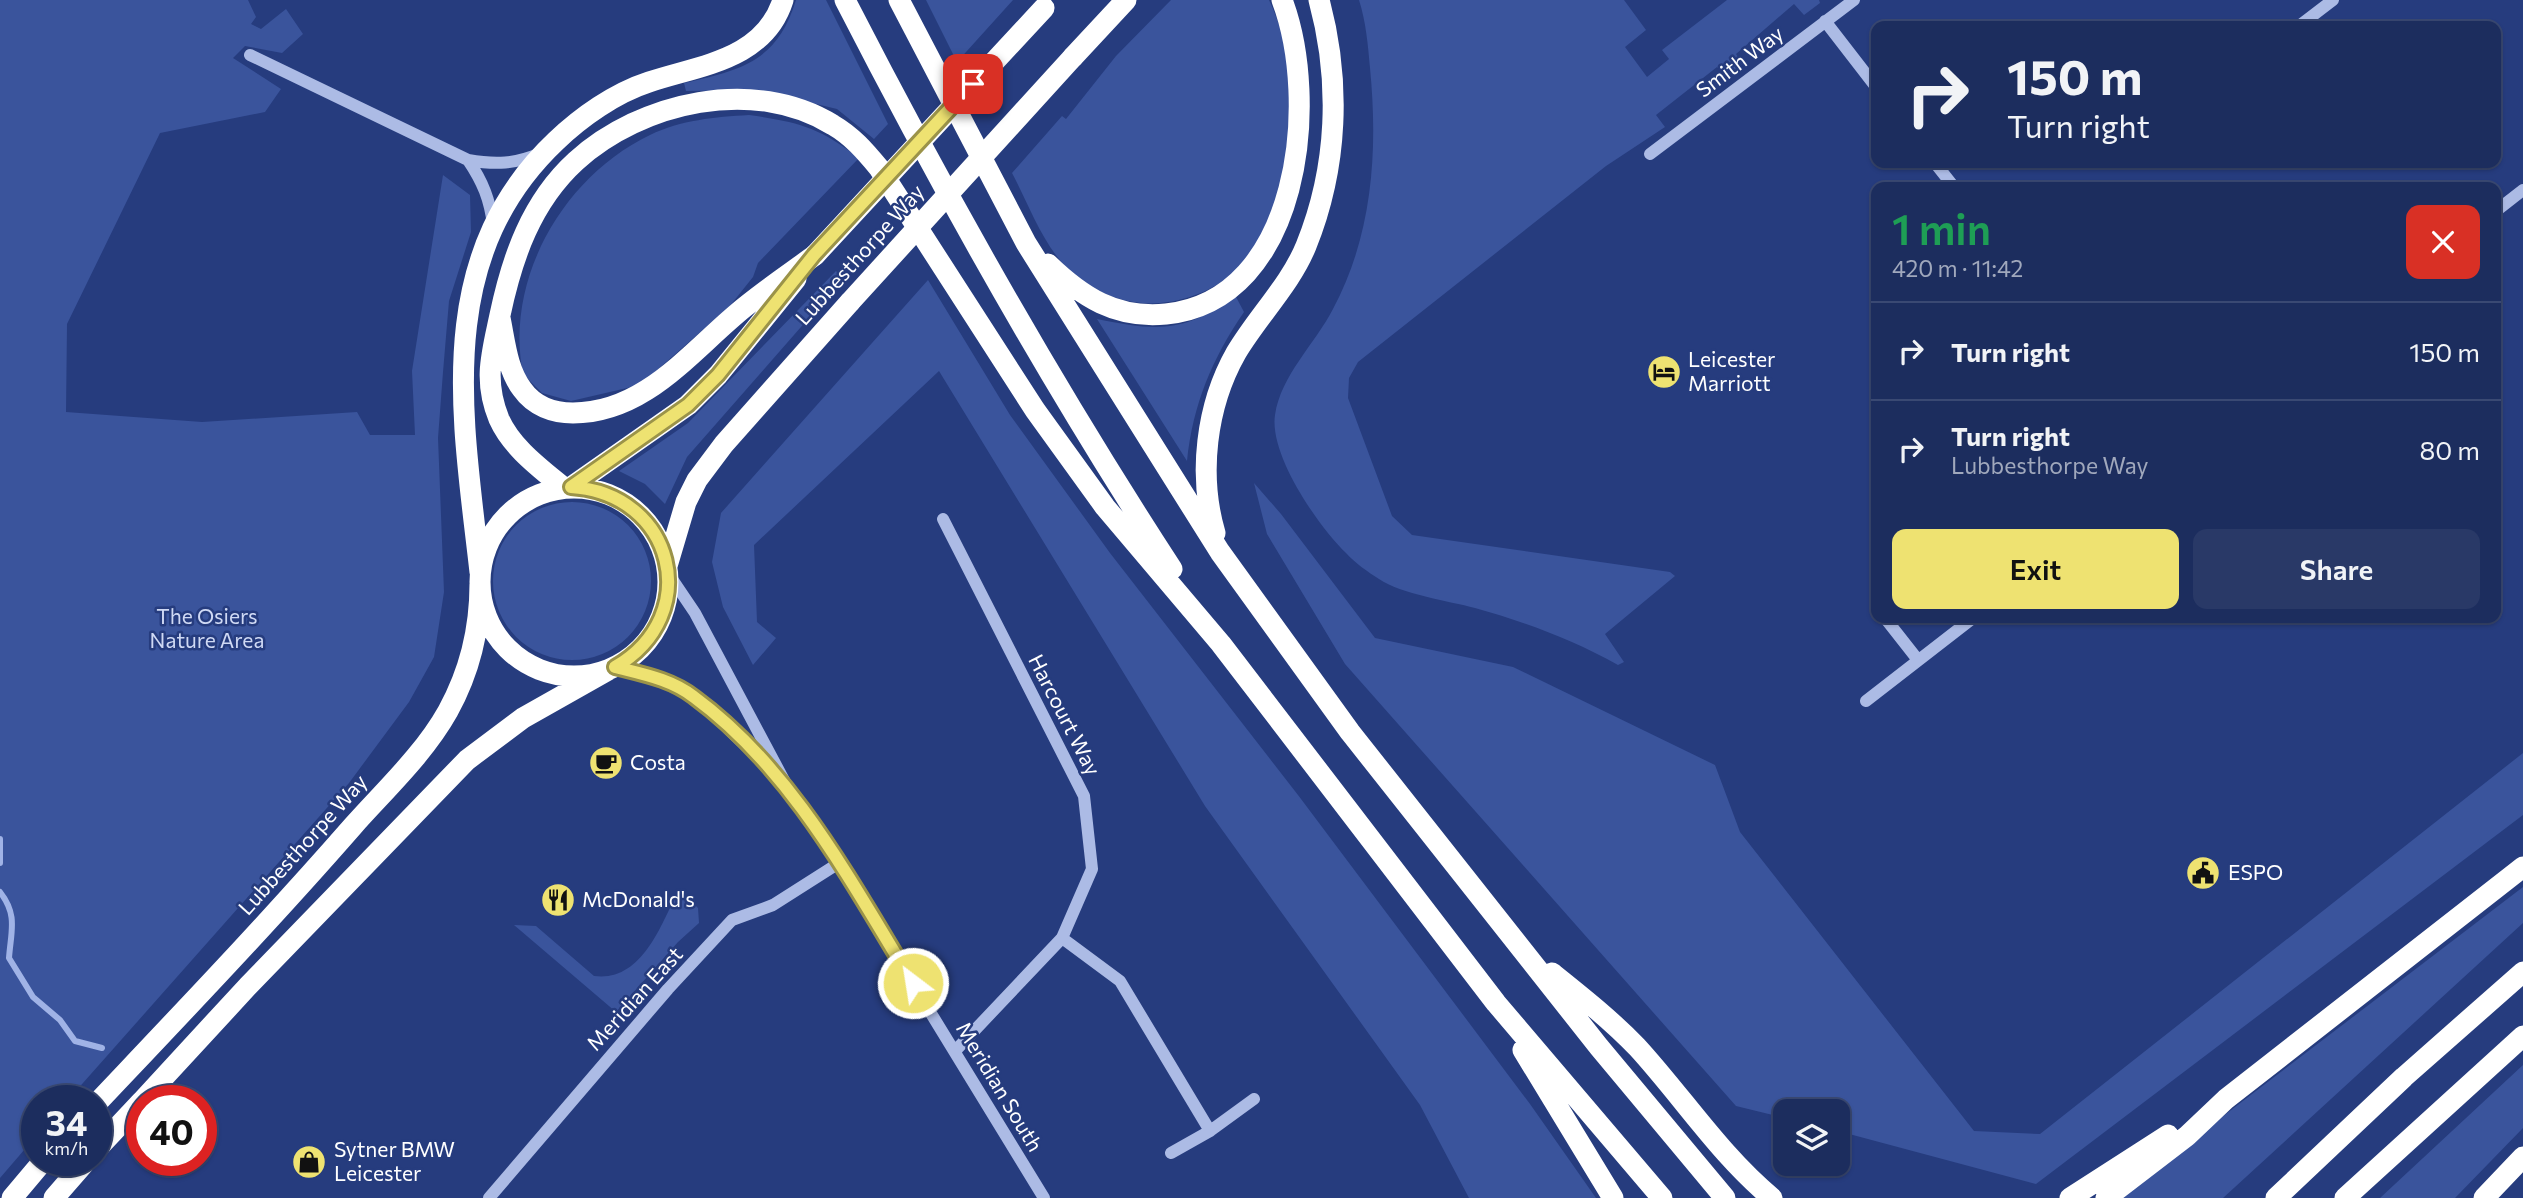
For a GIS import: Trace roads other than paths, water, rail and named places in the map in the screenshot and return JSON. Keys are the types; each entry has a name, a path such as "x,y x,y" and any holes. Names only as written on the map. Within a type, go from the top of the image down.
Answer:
{"highway":[{"path":"611,668 583,676 557,674 522,660 503,642 489,621 480,578 462,365 472,285 494,225 516,186 544,152 591,113 626,92 646,83 721,61 746,49 769,26 783,0"},
{"path":"845,0 900,107 1064,400 1221,644"},
{"path":"899,0 1026,243 1220,552 1350,732 1725,1198"},
{"name":"Lubbesthorpe Way","path":"668,570 686,502 697,480 724,444 1126,0"},
{"path":"1026,243 1087,298 1123,312 1160,314 1194,308 1222,292 1240,277 1264,248 1278,223 1296,157 1300,121 1298,65 1282,0"},
{"path":"1220,552 1204,485 1206,453 1217,397 1236,354 1292,273 1306,247 1328,169 1334,115 1334,82 1330,47 1319,0"},
{"name":"Lubbesthorpe Way","path":"567,487 688,405 718,375 814,255 1049,3"},
{"path":"567,487 524,455 499,419 490,381 489,353 506,282 517,246 539,206 575,162 631,123 693,104 740,101 786,107 831,124 862,148 879,168 946,276 1050,432 1105,508 1221,644 1496,1003 1662,1198"},
{"path":"500,316 514,376 527,396 537,404 563,413 600,410 618,405 649,389 687,362 744,307 814,255"},
{"path":"157,1085 247,986 467,760 523,718 643,647 656,628 667,596 668,570 659,541 634,509 598,490 567,487 539,494 507,515 492,536 480,578"},
{"name":"Lubbesthorpe Way","path":"112,1087 313,873 438,728 454,699 471,656 480,615 480,578"},
{"path":"2106,1198 2186,1136 2226,1099 2523,867"},
{"path":"1526,953 1600,1011 1627,1038 1743,1171 1772,1198"},
{"path":"2276,1198 2404,1077 2523,972"},
{"path":"1496,1003 1613,1198"},
{"path":"2345,1198 2523,1035"},
{"path":"2070,1198 2226,1099"},
{"path":"112,1133 126,1118"},
{"path":"2484,1198 2523,1157"},
{"path":"12,1198 31,1176"},
{"path":"54,1198 73,1176"}],"street":[{"name":"Smith Way","path":"1650,154 1854,0"},
{"path":"2306,21 2333,0"},
{"path":"1825,21 1871,81"},
{"path":"250,55 468,160 496,165 517,163 544,152"},
{"path":"468,160 481,178 490,200 494,225"},
{"path":"1939,168 1950,182"},
{"path":"2501,207 2523,190"},
{"name":"Harcourt Way","path":"943,519 1084,796 1092,869 1062,937 955,1051"},
{"name":"Meridian South","path":"668,570 695,613 786,784 839,863 1044,1198"},
{"path":"1889,623 1918,660"},
{"path":"1866,701 1966,623"},
{"name":"Meridian South","path":"611,668 667,682 694,696 786,784"},
{"name":"Meridian East","path":"489,1198 668,989 732,920 773,905 839,863"},
{"path":"1062,937 1120,981 1210,1131"},
{"path":"1171,1153 1210,1131 1254,1099"}],"waterway":[{"path":"0,839 0,863"},
{"path":"0,892 6,900 11,916 9,958 33,997 60,1020 75,1041 102,1048"}],"place":[{"name":"Leicester Marriott","path":"1664,372"},
{"name":"Costa","path":"606,763"},
{"name":"ESPO","path":"2203,873"},
{"name":"McDonald's","path":"558,900"},
{"name":"Sytner BMW Leicester","path":"309,1162"}],"park label":[{"name":"The Osiers Nature Area","path":"207,629"}]}
